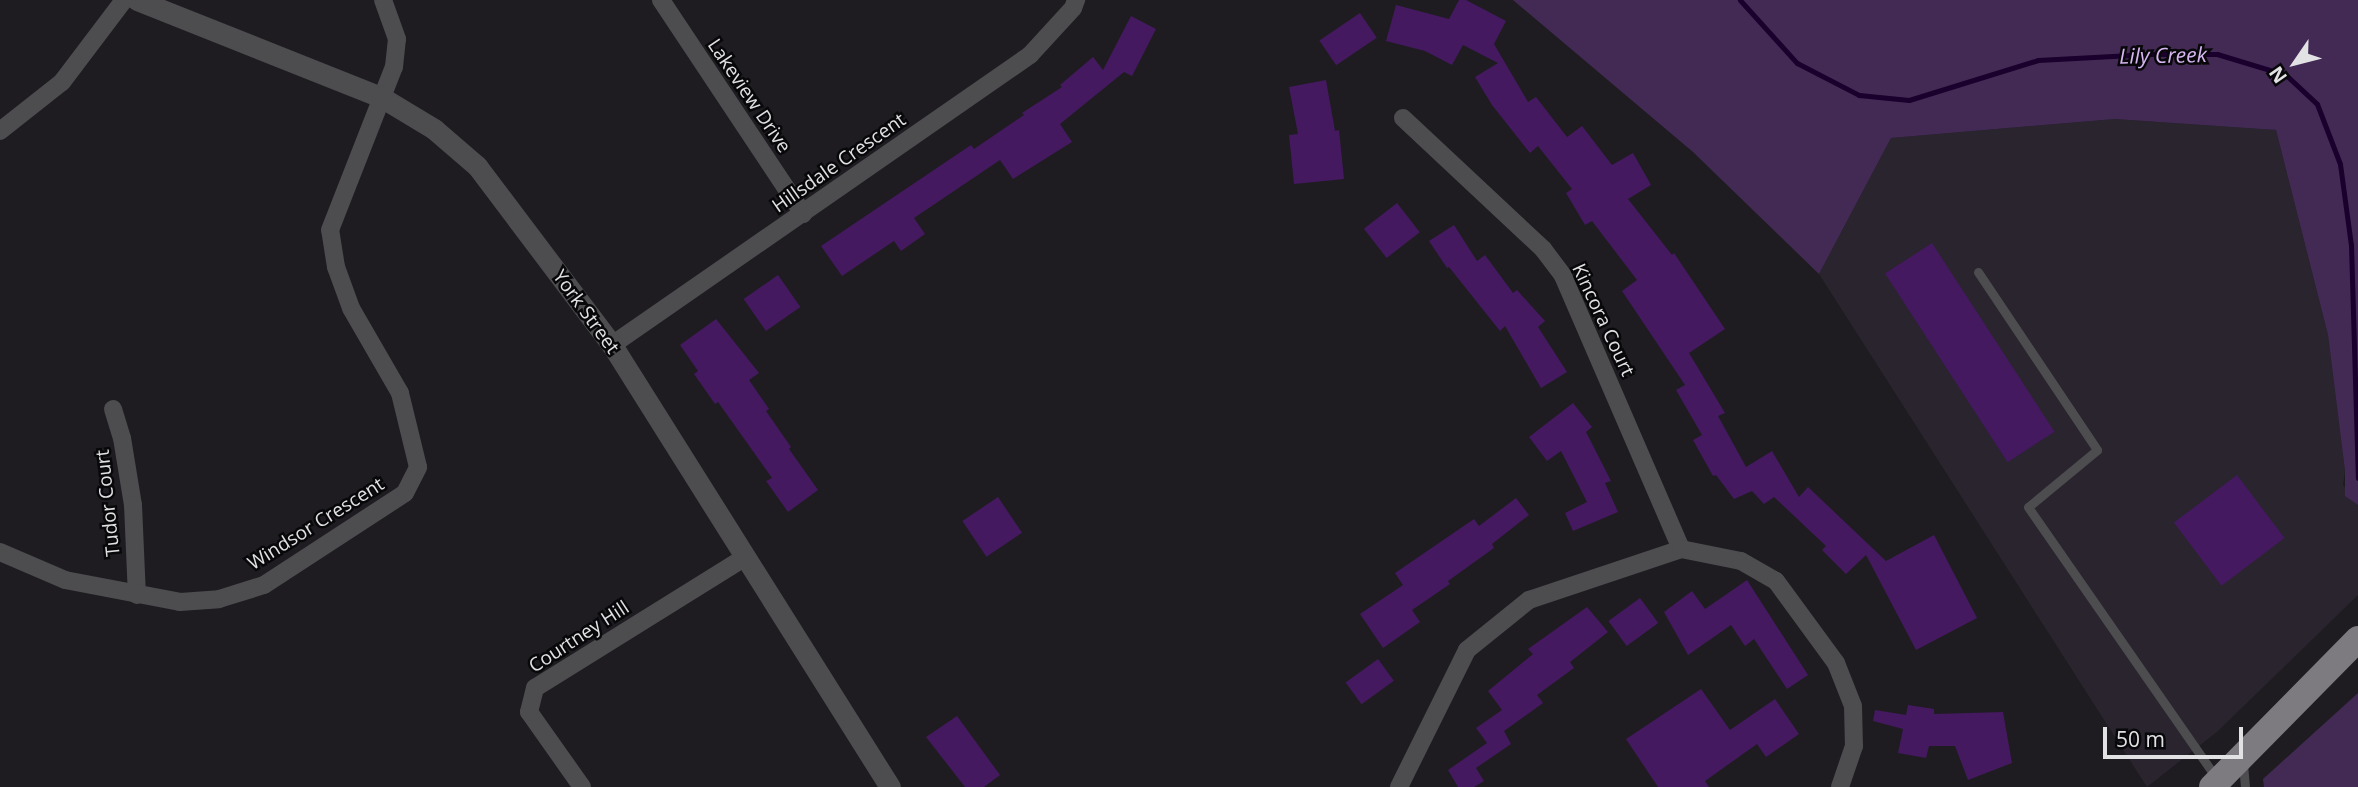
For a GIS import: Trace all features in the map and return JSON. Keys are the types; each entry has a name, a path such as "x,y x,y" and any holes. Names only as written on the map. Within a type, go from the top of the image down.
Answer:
{"main road":[{"path":"2216,784 2358,639"}],"street":[{"path":"0,131 62,82 124,0"},
{"name":"York Street","path":"137,0 381,97 434,129 477,166 612,345 890,787"},
{"name":"Windsor Crescent","path":"0,552 65,580 180,602 219,599 264,585 405,493 418,467 400,393 351,308 336,267 330,230 394,67 397,39 383,0"},
{"name":"Lakeview Drive","path":"661,0 803,214"},
{"name":"Hillsdale Crescent","path":"612,345 1030,55 1073,8 1076,0"},
{"name":"Kincora Court","path":"1402,118 1543,249 1563,276 1681,549"},
{"name":"Tudor Court","path":"113,409 122,438 133,505 137,595"},
{"path":"1399,787 1468,650 1529,600 1681,549 1741,561 1776,581 1836,663 1853,706 1854,746 1840,787"},
{"name":"Courtney Hill","path":"582,787 528,712 535,688 744,558"}],"lane":[{"path":"1978,272 2097,450 2028,507 2216,784"},
{"path":"2242,758 2245,787"}],"shaded area":[{"path":"1513,0 2358,0 2358,505 2345,496 2345,471 2328,335 2276,130 2115,119 1891,138 1819,274 1693,152"},
{"path":"2115,119 2276,130 2328,335 2345,471 2343,485 2358,505 2358,595 2218,731 2147,787 1819,274 1891,138"},
{"path":"2358,693 2358,787 2264,787 2263,779"}],"building":[{"path":"1459,0 1466,0 1506,21 1494,44 1528,102 1536,97 1567,137 1582,126 1612,165 1633,153 1651,185 1628,199 1672,255 1674,253 1725,329 1689,353 1725,413 1718,416 1746,467 1772,451 1799,497 1808,487 1886,561 1934,535 1977,618 1916,650 1866,555 1846,574 1822,550 1826,546 1774,497 1764,504 1752,491 1734,499 1716,475 1713,476 1693,440 1702,435 1676,390 1685,385 1622,291 1637,280 1592,221 1585,225 1566,193 1572,189 1538,146 1530,153 1492,105 1475,77 1498,63 1463,45 1452,65 1425,51 1386,41 1396,5 1449,19"},
{"path":"1360,13 1377,38 1336,65 1319,40"},
{"path":"1131,16 1156,29 1132,76 1124,72 1060,124 1072,142 1013,179 1000,160 914,218 925,234 901,251 894,241 842,276 821,246 971,145 974,149 1024,115 1022,113 1062,87 1060,85 1093,57 1103,70"},
{"path":"1326,80 1335,131 1339,130 1344,179 1294,184 1289,135 1298,134 1289,87"},
{"path":"1397,203 1420,232 1387,258 1364,229"},
{"path":"1454,225 1477,261 1485,255 1513,293 1517,290 1545,321 1538,327 1567,372 1541,388 1505,326 1500,331 1449,267 1447,268 1429,241"},
{"path":"1932,243 2055,432 2008,462 1885,273"},
{"path":"778,275 800,307 766,331 744,299"},
{"path":"716,319 759,373 749,380 769,409 766,411 791,447 789,449 818,490 788,512 766,481 772,478 718,402 715,404 694,374 698,371 680,345"},
{"path":"1573,403 1592,427 1586,432 1611,481 1605,483 1618,512 1573,531 1565,513 1587,502 1561,451 1547,461 1529,437"},
{"path":"2237,475 2285,538 2221,586 2174,523"},
{"path":"998,497 1022,533 986,557 962,521"},
{"path":"1516,498 1529,515 1492,544 1494,548 1448,581 1450,584 1412,610 1420,622 1383,648 1360,614 1403,585 1395,573 1474,519 1479,526"},
{"path":"1747,580 1808,675 1787,689 1754,639 1745,646 1731,625 1688,655 1664,612 1692,591 1705,609"},
{"path":"1640,598 1658,623 1627,646 1608,621"},
{"path":"1587,607 1608,632 1570,662 1574,668 1537,695 1543,703 1504,731 1511,744 1476,768 1484,781 1474,787 1458,787 1448,770 1487,743 1476,728 1502,710 1488,691 1533,654 1528,649"},
{"path":"1378,659 1394,681 1362,704 1346,683"},
{"path":"1701,689 1730,730 1775,699 1799,734 1766,757 1757,744 1705,781 1709,787 1658,787 1626,739"},
{"path":"1908,705 1934,709 1934,714 2003,712 2012,763 1968,780 1955,746 1929,746 1926,758 1898,753 1903,729 1873,721 1875,710 1906,715"},
{"path":"957,716 1000,775 984,787 965,787 926,737"}],"waterway":[{"name":"Lily Creek","path":"1740,0 1797,63 1859,95 1909,100 2038,60 2150,54 2217,54 2286,75 2317,104 2340,164 2351,245 2358,478"}]}
